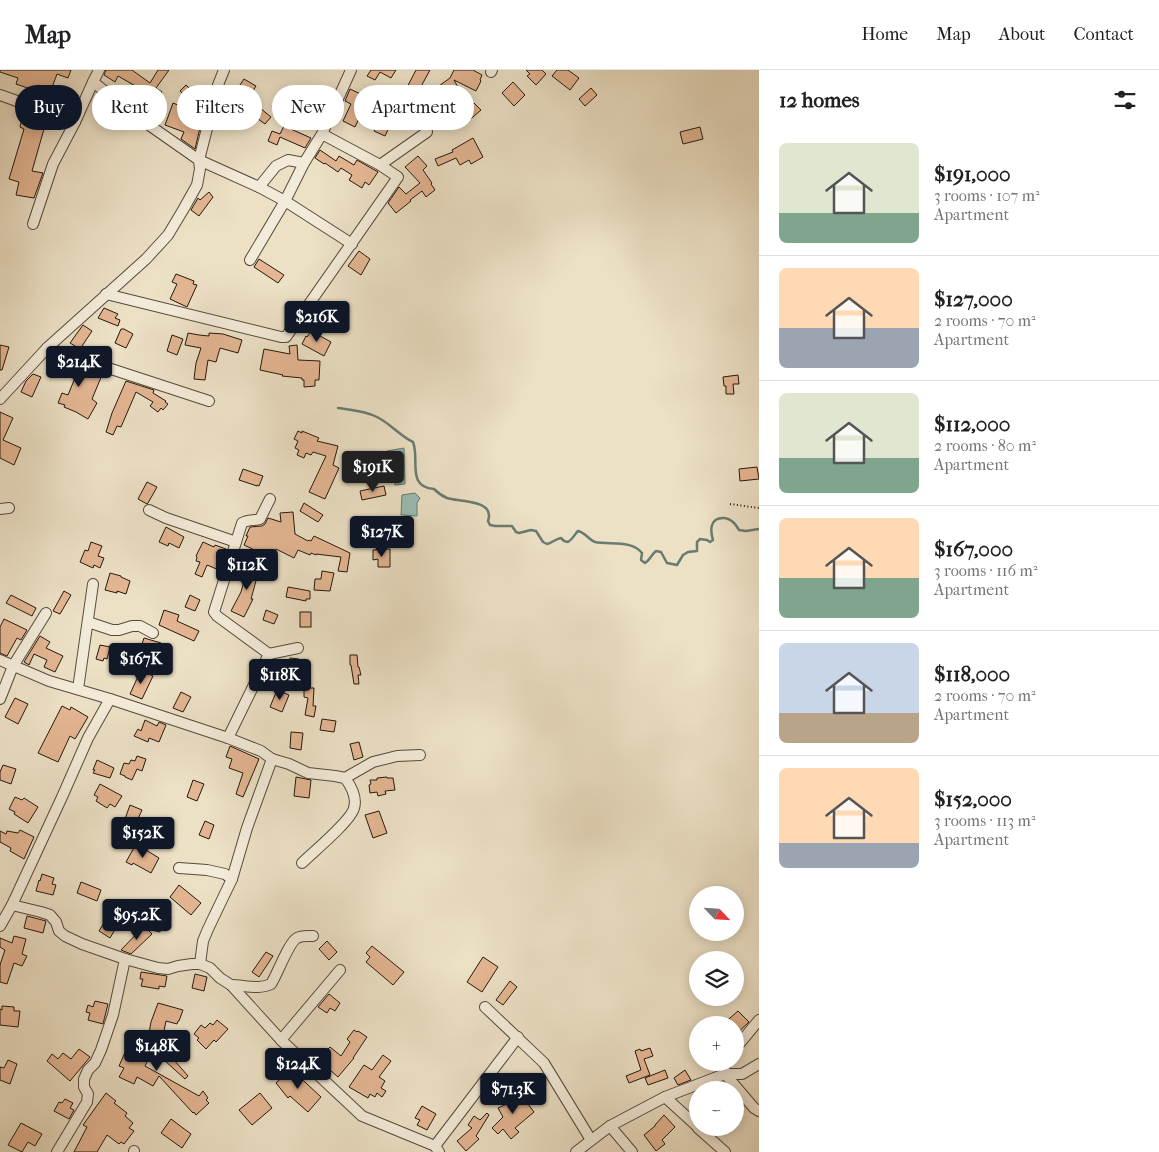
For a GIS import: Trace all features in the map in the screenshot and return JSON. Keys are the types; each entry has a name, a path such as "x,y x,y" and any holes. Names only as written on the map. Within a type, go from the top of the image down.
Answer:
{"street":[{"path":"82,106 99,70"},
{"path":"2,394 47,348 146,259 168,235 196,185 200,169 199,160 218,85 224,70"},
{"path":"250,260 322,134 351,70"},
{"path":"93,82 139,118 199,160 285,201 352,244"},
{"path":"0,96 15,101"},
{"path":"33,224 53,164 71,130"},
{"path":"380,165 427,132"},
{"path":"106,294 281,338 286,337 398,177 380,165 322,134"},
{"path":"259,187 276,166 288,160 304,163"},
{"path":"47,348 209,401"},
{"path":"270,499 260,519 246,520 242,523 214,612 269,654 298,648"},
{"path":"149,510 166,518 236,542"},
{"path":"78,689 93,584"},
{"path":"0,699 13,666 46,613"},
{"path":"88,622 112,630 140,626 153,633"},
{"path":"228,738 269,654"},
{"path":"0,660 49,681 228,738 261,751 272,759 289,764 308,773 346,778 373,762 397,756 420,755"},
{"path":"0,926 12,905 88,738 110,699"},
{"path":"200,964 208,929 232,880 247,828 272,759"},
{"path":"302,863 347,820 354,808 354,798 346,778"},
{"path":"179,868 207,870 225,874 232,880"},
{"path":"12,905 50,915 56,922 59,931 65,936 125,959 158,968 168,969 200,964 210,968 231,985 281,1040 362,1116 437,1149 518,1037"},
{"path":"231,985 258,987 271,984 295,938 306,935 313,936"},
{"path":"57,1152 87,1102 88,1094 84,1087 84,1079 101,1050 113,1014 125,959"},
{"path":"281,1040 340,970"},
{"path":"485,1007 544,1063 591,1140"},
{"path":"744,1038 759,1020"},
{"path":"576,1152 610,1126 665,1097 725,1074 742,1074 759,1064"},
{"path":"725,1071 725,1074 754,1108 759,1111"},
{"path":"665,1097 689,1119"},
{"path":"610,1126 632,1152"},
{"path":"708,1136 725,1152"}],"path":[{"path":"730,504 759,508"}],"water":[{"path":"404,448 405,484 395,485 387,451"},
{"path":"415,493 420,498 417,503 417,516 401,515 402,495"}],"building":[{"path":"0,70 71,70 68,78 57,74 53,85 19,85 16,84 18,78 0,72"},
{"path":"106,70 132,70 150,83 158,70 169,70 158,85 134,85 118,76 115,82 104,75"},
{"path":"371,70 396,70 391,78 380,72 375,80 367,76"},
{"path":"416,70 430,70 422,85 408,85"},
{"path":"454,70 473,70 482,75 476,91 474,90 474,85 464,85 454,80 457,85 440,85 450,78"},
{"path":"526,70 542,70 546,74 536,85 527,76 530,74"},
{"path":"557,70 568,70 579,78 570,90 552,76"},
{"path":"244,79 254,85 240,85"},
{"path":"513,82 525,95 514,106 502,93"},
{"path":"591,88 597,95 585,106 579,99"},
{"path":"350,89 354,91 354,126 344,122 351,104 345,101"},
{"path":"173,103 177,105 177,129 167,126 167,120"},
{"path":"474,103 481,110 474,116"},
{"path":"262,110 271,117 265,124 262,122"},
{"path":"700,127 703,139 683,144 680,132"},
{"path":"24,130 44,130 32,171 43,173 34,198 16,195 19,182 9,179"},
{"path":"179,130 199,130 195,149 181,139 184,132"},
{"path":"282,130 293,130 311,138 305,148 280,137 277,145 268,141 272,131 280,134"},
{"path":"374,130 388,130 385,136"},
{"path":"473,138 483,157 471,164 469,160 460,165 456,158 438,166 435,159 453,152 452,150"},
{"path":"320,150 336,161 339,156 354,165 357,160 378,172 369,185 365,182 362,188 349,180 352,175 341,168 338,172 315,158"},
{"path":"418,156 427,166 423,170 435,190 426,197 422,191 396,213 388,203 399,187 406,194 420,183 405,167"},
{"path":"209,192 213,197 199,216 191,210 198,198 200,200"},
{"path":"359,251 370,259 361,275 348,266"},
{"path":"259,259 284,275 278,283 254,267"},
{"path":"176,274 194,281 193,284 197,285 187,307 170,299 177,284 172,282"},
{"path":"104,308 118,314 115,318 120,320 118,326 98,318"},
{"path":"316,309 326,315 321,325 310,319"},
{"path":"83,325 92,331 80,349 70,343"},
{"path":"121,329 133,334 126,348 115,343"},
{"path":"311,331 331,342 324,356 302,344"},
{"path":"188,333 209,336 209,333 223,334 242,340 238,353 220,348 216,362 208,360 205,380 194,379 196,363 201,348 185,345"},
{"path":"172,335 183,339 177,355 167,351"},
{"path":"0,345 9,347 2,370 0,370"},
{"path":"297,345 298,360 320,361 319,380 315,380 315,386 304,387 304,380 302,378 282,376 260,370 264,349 290,354 289,346"},
{"path":"56,358 102,375 92,399 97,403 88,419 64,407 65,405 58,403 62,393 68,395 75,378 52,370"},
{"path":"33,374 41,377 32,397 21,392 26,381"},
{"path":"738,375 739,384 733,384 734,394 726,394 723,377"},
{"path":"126,381 154,390 153,393 168,404 163,410 161,408 158,412 150,406 153,402 136,392 121,427 117,426 113,435 106,432"},
{"path":"0,412 13,418 3,440 21,448 14,465 0,458"},
{"path":"298,431 319,438 317,441 338,446 333,465 339,468 325,499 309,492 326,456 313,452 311,455 306,453 304,458 297,455 299,450 295,448 298,441 294,439"},
{"path":"757,467 759,479 740,481 739,469"},
{"path":"243,469 263,476 259,486 239,480"},
{"path":"147,482 157,487 147,504 138,499"},
{"path":"384,486 386,495 362,500 360,491"},
{"path":"304,503 323,515 318,522 300,511"},
{"path":"293,512 295,534 308,541 311,541 314,536 350,553 347,572 338,571 341,557 311,553 310,555 298,550 294,558 276,549 272,559 244,545 250,527 262,526 268,518 281,522 280,513"},
{"path":"166,527 184,537 179,548 169,543 168,546 159,542"},
{"path":"91,542 102,546 98,556 104,558 100,568 94,565 93,568 80,562 85,550 88,551"},
{"path":"203,542 214,547 215,545 226,549 219,570 207,565 202,577 195,574 200,562 196,561 196,556"},
{"path":"390,549 390,567 378,567 378,559 373,560 373,550"},
{"path":"249,563 260,566 251,599 253,599 244,617 231,611 241,592"},
{"path":"322,571 334,573 330,591 314,590 315,579 321,579"},
{"path":"110,573 130,581 126,594 105,590"},
{"path":"288,587 310,591 310,599 306,599 306,601 286,597"},
{"path":"64,591 71,595 60,614 53,611"},
{"path":"11,595 36,608 32,616 6,603"},
{"path":"190,595 200,600 195,611 185,607"},
{"path":"164,610 179,615 177,621 199,631 194,641 159,625"},
{"path":"266,610 278,615 274,624 263,620"},
{"path":"300,612 311,612 311,627 300,627"},
{"path":"4,619 27,630 21,640 17,638 7,656 0,653 0,627"},
{"path":"40,636 50,642 46,648 63,656 55,672 44,667 47,660 34,654 29,665 24,662"},
{"path":"144,638 161,643 158,655 140,650"},
{"path":"100,645 110,647 107,659 104,658 103,661 96,659"},
{"path":"350,655 357,655 361,675 358,675 359,684 354,684"},
{"path":"290,658 299,659 297,676 288,674"},
{"path":"141,670 153,676 142,699 130,694"},
{"path":"304,688 314,688 313,706 316,706 314,717 305,715 308,698 304,697"},
{"path":"277,690 289,695 282,712 270,707"},
{"path":"181,692 191,697 183,712 173,708"},
{"path":"15,698 28,704 18,724 5,717"},
{"path":"62,706 70,710 71,707 88,717 75,739 70,736 58,762 38,753"},
{"path":"322,719 336,721 334,732 320,730"},
{"path":"145,720 157,726 159,722 166,725 159,742 149,738 148,742 134,736 138,729 141,731"},
{"path":"291,732 303,733 301,750 290,748"},
{"path":"359,742 363,757 354,760 350,744"},
{"path":"230,746 259,759 243,797 236,794 243,773 229,768 232,759 226,757"},
{"path":"137,756 146,759 142,771 137,769 132,780 120,774 124,763 129,764 131,760 135,761"},
{"path":"97,760 114,768 110,778 93,773"},
{"path":"3,765 16,769 11,784 0,780 0,772"},
{"path":"296,777 311,780 309,798 294,796"},
{"path":"387,777 393,778 395,790 385,791 386,794 378,796 377,792 370,793 370,780"},
{"path":"193,780 204,784 197,801 187,797"},
{"path":"100,784 122,796 115,807 110,804 107,808 96,801 98,797 94,795"},
{"path":"15,797 22,800 24,798 38,807 28,823 9,809"},
{"path":"130,805 142,810 136,823 125,819"},
{"path":"379,811 387,833 373,838 365,815"},
{"path":"205,821 214,825 209,839 199,835"},
{"path":"20,830 34,837 24,859 10,851 11,848 0,842 0,831 6,834 7,831 18,833"},
{"path":"136,844 159,858 151,873 133,863 132,865 126,862"},
{"path":"42,874 54,878 52,884 56,885 53,895 36,891"},
{"path":"81,882 101,890 97,901 77,893"},
{"path":"179,885 201,903 191,915 170,897"},
{"path":"157,912 171,917 167,930 161,928 160,932 151,930"},
{"path":"27,916 46,921 43,933 24,928"},
{"path":"105,921 116,928 110,938 99,931"},
{"path":"144,926 152,934 131,954 121,950"},
{"path":"14,936 26,939 22,954 27,956 22,966 14,963 7,984 0,982 0,965 5,950 0,947 0,938 12,943"},
{"path":"327,941 337,952 329,960 319,949"},
{"path":"372,946 404,972 393,985 366,962 370,957 366,953"},
{"path":"266,952 273,956 259,977 252,972"},
{"path":"483,957 498,967 482,992 467,982"},
{"path":"141,972 167,976 165,987 159,986 159,989 141,986 143,979 140,979"},
{"path":"195,974 207,977 204,991 192,988"},
{"path":"510,981 517,987 503,1005 496,1000"},
{"path":"329,994 340,1003 335,1011 330,1008 327,1013 318,1007"},
{"path":"95,1001 108,1004 103,1024 88,1020 90,1013 86,1012 88,1005 93,1007"},
{"path":"158,1003 183,1010 177,1024 166,1021 163,1036 149,1033"},
{"path":"2,1006 14,1007 14,1011 20,1011 18,1027 0,1025 0,1009 2,1010"},
{"path":"738,1011 743,1016 732,1016"},
{"path":"744,1017 749,1022 744,1027"},
{"path":"217,1020 228,1029 216,1042 214,1040 206,1049 194,1034 201,1025 205,1028 210,1023 213,1025"},
{"path":"354,1030 367,1037 354,1058 338,1077 323,1064 329,1057 325,1052 330,1047 341,1056 350,1042 347,1039"},
{"path":"130,1035 165,1051 168,1048 177,1056 174,1060 188,1076 185,1079 153,1050 145,1066 199,1096 203,1091 209,1103 196,1115 159,1076 153,1086 137,1077 134,1084 119,1077 124,1068 119,1066 127,1048 125,1047"},
{"path":"650,1048 653,1056 644,1059 650,1075 629,1083 626,1076 641,1070 635,1051"},
{"path":"79,1049 90,1057 70,1081 47,1061 52,1054 58,1059 63,1053 71,1059"},
{"path":"383,1055 391,1061 379,1077 385,1081 381,1088 386,1091 382,1097 377,1093 375,1097 370,1094 368,1098 349,1087 364,1065 372,1070"},
{"path":"8,1060 17,1064 10,1084 0,1080 0,1067 4,1068"},
{"path":"291,1069 321,1097 308,1112 290,1096 288,1098 276,1083"},
{"path":"665,1070 668,1078 648,1085 645,1078"},
{"path":"685,1070 691,1080 678,1085 674,1078"},
{"path":"518,1091 534,1112 515,1128 519,1132 511,1139 503,1129 498,1134 492,1128 503,1117 498,1108 509,1103 508,1101 514,1097 512,1095"},
{"path":"106,1093 116,1101 114,1103 127,1113 125,1116 133,1123 129,1128 134,1131 124,1144 121,1142 119,1144 107,1135 97,1152 74,1152 87,1127 83,1125"},
{"path":"260,1093 272,1108 252,1125 239,1110"},
{"path":"65,1099 73,1103 70,1108 74,1110 69,1119 54,1111 59,1102 62,1103"},
{"path":"422,1106 436,1114 427,1130 417,1125 420,1120 415,1118"},
{"path":"487,1113 489,1115 476,1136 479,1139 466,1151 457,1141 472,1128 468,1125 474,1116 480,1120"},
{"path":"664,1115 675,1127 662,1140 665,1144 656,1151 644,1135"},
{"path":"171,1119 191,1134 182,1148 161,1133"},
{"path":"21,1123 42,1134 35,1146 28,1142 22,1152 8,1145"}],"waterway":[{"path":"338,408 363,412 377,417 413,442 417,478 425,487 434,489 447,498 481,505 489,514 488,521 490,525 512,526 519,533 531,530 536,531 543,542 547,544 561,538 568,542 578,531 595,542 633,546 642,553 641,560 645,563 656,551 661,552 667,563 677,565 683,555 688,552 697,551 697,542 700,539 710,542 713,540 712,525 716,520 724,518 730,520 739,530 759,529"}]}
